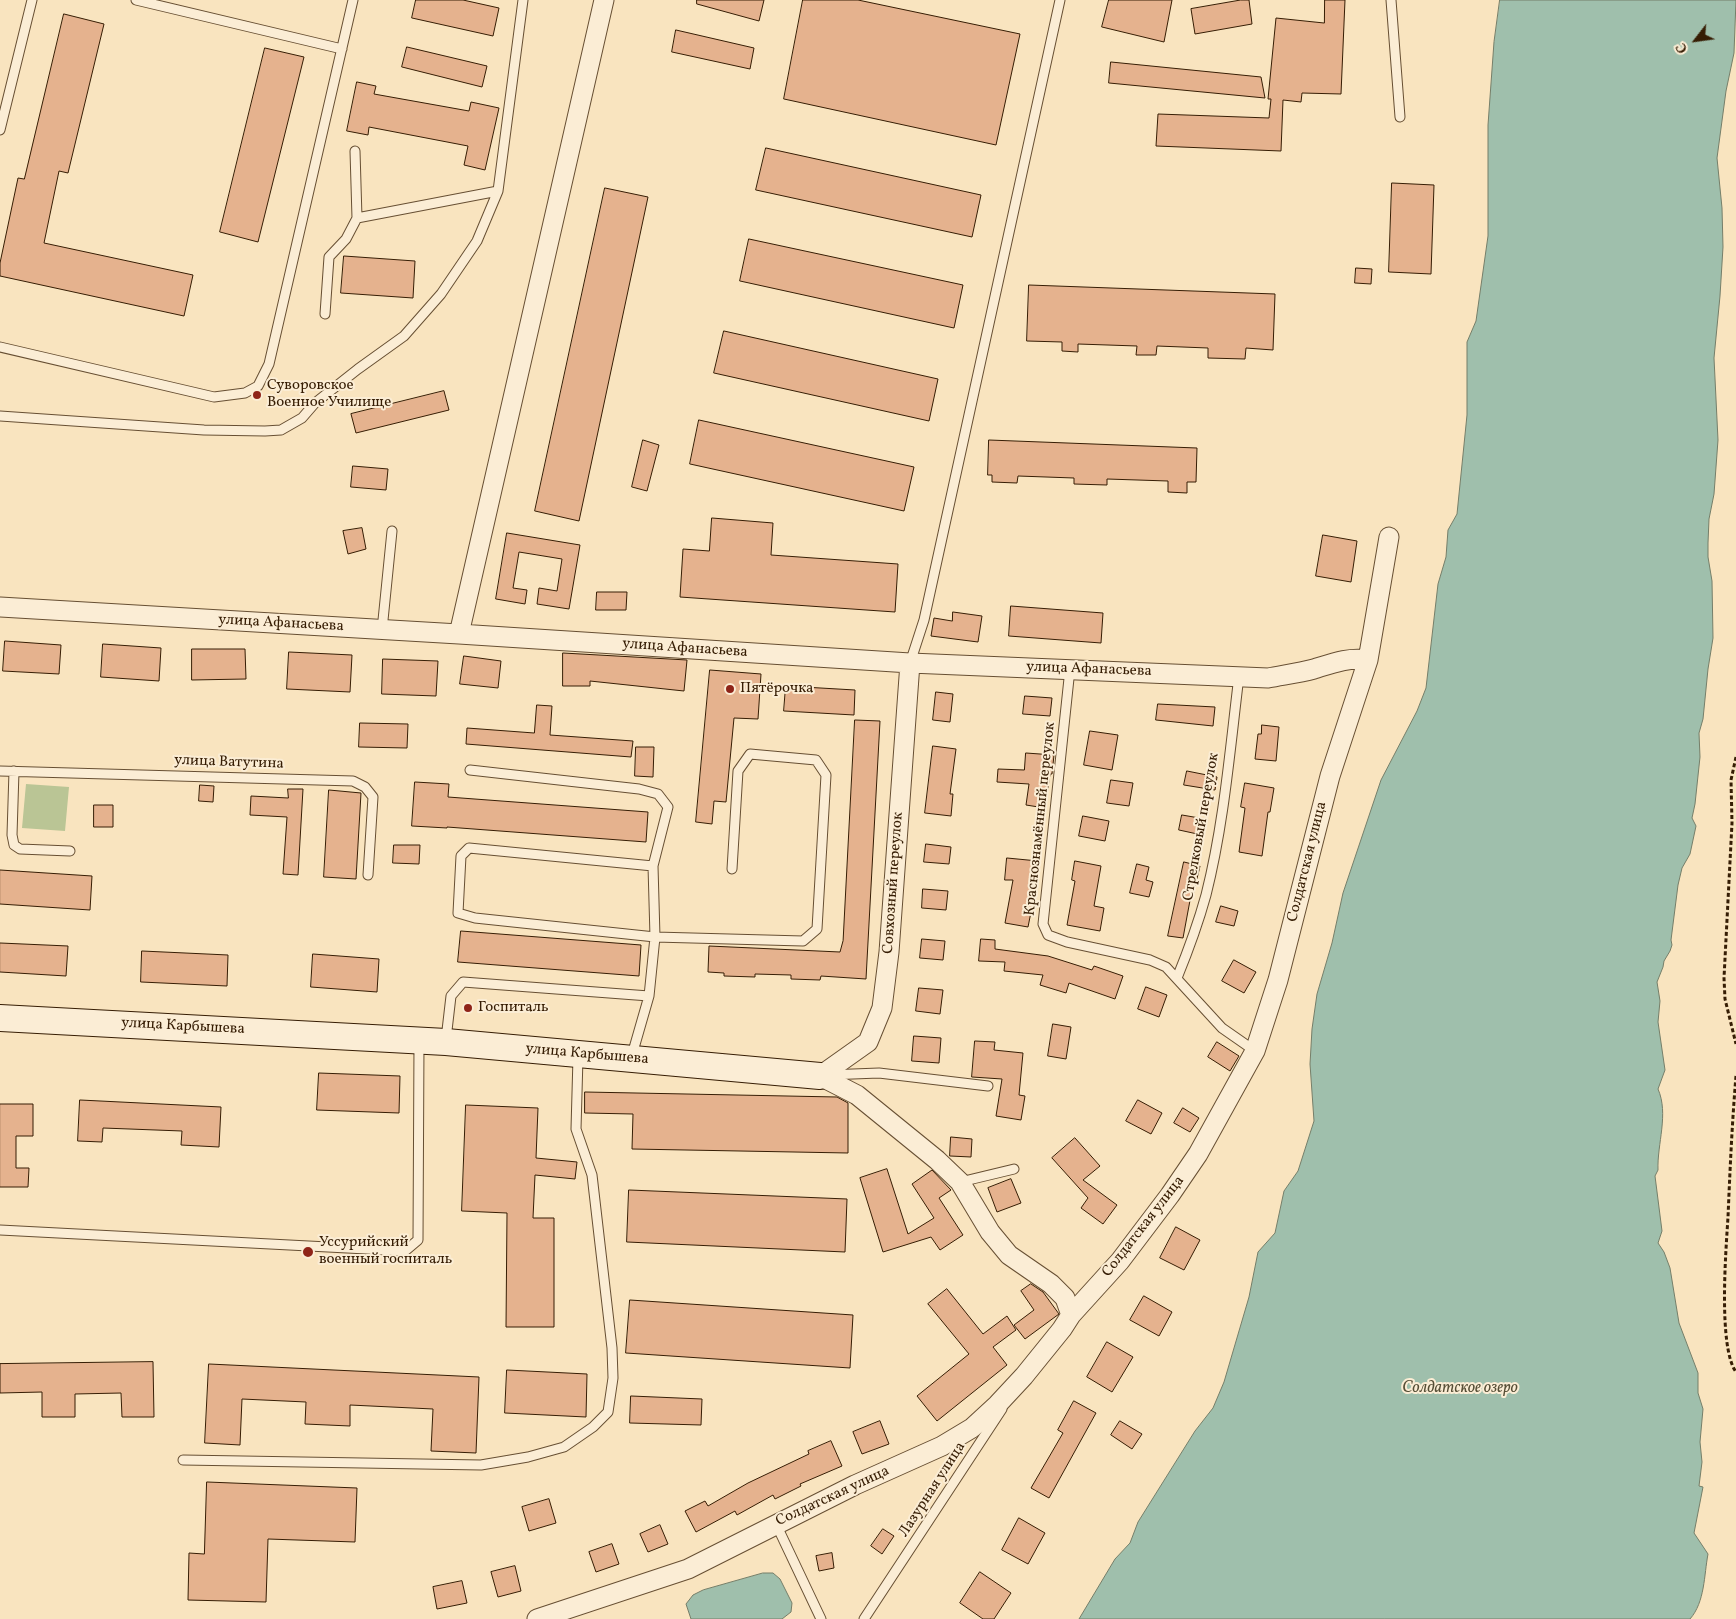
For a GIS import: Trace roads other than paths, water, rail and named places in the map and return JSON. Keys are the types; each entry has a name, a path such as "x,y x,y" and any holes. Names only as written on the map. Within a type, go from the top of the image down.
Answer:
{"street":[{"path":"458,634 604,0"},
{"name":"Солдатская улица","path":"538,1619 688,1569 855,1485 942,1446 972,1428 1024,1376 1071,1315 1120,1261 1170,1195 1198,1154 1255,1051 1278,980 1330,776 1368,660 1389,537"},
{"name":"улица Афанасьева","path":"0,607 910,663 1268,678 1313,669 1340,660 1356,658 1368,660"},
{"name":"Совхозный переулок","path":"820,1076 868,1042 882,1008 889,952 910,663"},
{"name":"улица Карбышева","path":"0,1018 419,1040 820,1076 857,1095 937,1160 960,1182 996,1240 1009,1255 1051,1284 1065,1298 1071,1315"}],"lane":[{"path":"0,130 32,0"},
{"path":"136,0 342,49"},
{"path":"0,347 214,397 245,393 258,386 269,364 354,0"},
{"path":"0,416 204,430 281,430 302,418 315,403 404,336 441,294 477,241 498,191 523,0"},
{"path":"910,663 924,620 1060,0"},
{"path":"1391,0 1400,117"},
{"path":"325,314 329,257 346,239 357,218 355,151"},
{"path":"357,218 498,191"},
{"path":"382,630 392,531"},
{"name":"Краснознамённый переулок","path":"1070,669 1043,924 1048,936 1066,942 1150,960 1166,968 1222,1028 1255,1051"},
{"name":"Стрелковый переулок","path":"1177,978 1192,941 1206,893 1222,815 1240,676"},
{"path":"653,866 469,848 461,856 458,913 475,918 655,937 803,941 817,929 826,774 816,760 750,754 738,771 732,869"},
{"path":"470,770 639,789 658,794 668,807 653,866 655,937 650,996 631,1058"},
{"name":"улица Ватутина","path":"0,771 353,781 365,787 373,797 368,875"},
{"path":"14,771 12,835 14,845 20,850 70,851"},
{"path":"446,1042 451,996 463,982 650,996"},
{"path":"0,1230 405,1251 418,1240 419,1040"},
{"path":"183,1460 481,1464 528,1457 564,1447 593,1427 608,1412 613,1378 612,1348 592,1175 576,1129 578,1055"},
{"path":"820,1076 879,1073 988,1086"},
{"path":"960,1182 1014,1169"},
{"name":"Лазурная улица","path":"864,1619 1024,1376"},
{"path":"776,1524 821,1619"}],"water":[{"name":"Солдатское озеро","path":"1500,0 1736,0 1734,53 1726,91 1717,158 1722,208 1723,247 1714,358 1718,440 1708,543 1712,581 1713,638 1703,719 1699,733 1700,757 1692,818 1696,826 1690,854 1682,868 1678,885 1672,945 1657,982 1660,1001 1658,1022 1665,1070 1658,1089 1663,1119 1658,1170 1655,1176 1662,1231 1658,1243 1664,1252 1670,1268 1679,1323 1698,1373 1698,1393 1703,1409 1700,1442 1702,1462 1699,1486 1703,1487 1694,1533 1708,1554 1699,1605 1690,1619 1079,1619 1115,1559 1130,1543 1138,1522 1195,1431 1213,1408 1224,1382 1249,1297 1258,1252 1275,1233 1284,1191 1298,1171 1314,1121 1310,1064 1317,994 1332,943 1343,893 1381,780 1417,711 1426,688 1438,584 1446,557 1448,530 1457,514 1467,415 1467,342 1476,321 1488,236 1488,125 1494,42"},
{"path":"763,1573 773,1573 780,1579 792,1603 791,1612 782,1619 691,1619 686,1604 693,1595 703,1590"}],"place":[{"name":"Суворовское Военное Училище","path":"257,395"},
{"name":"Пятёрочка","path":"730,689"},
{"name":"Госпиталь","path":"468,1008"},
{"name":"Уссурийский военный госпиталь","path":"308,1252"}]}
